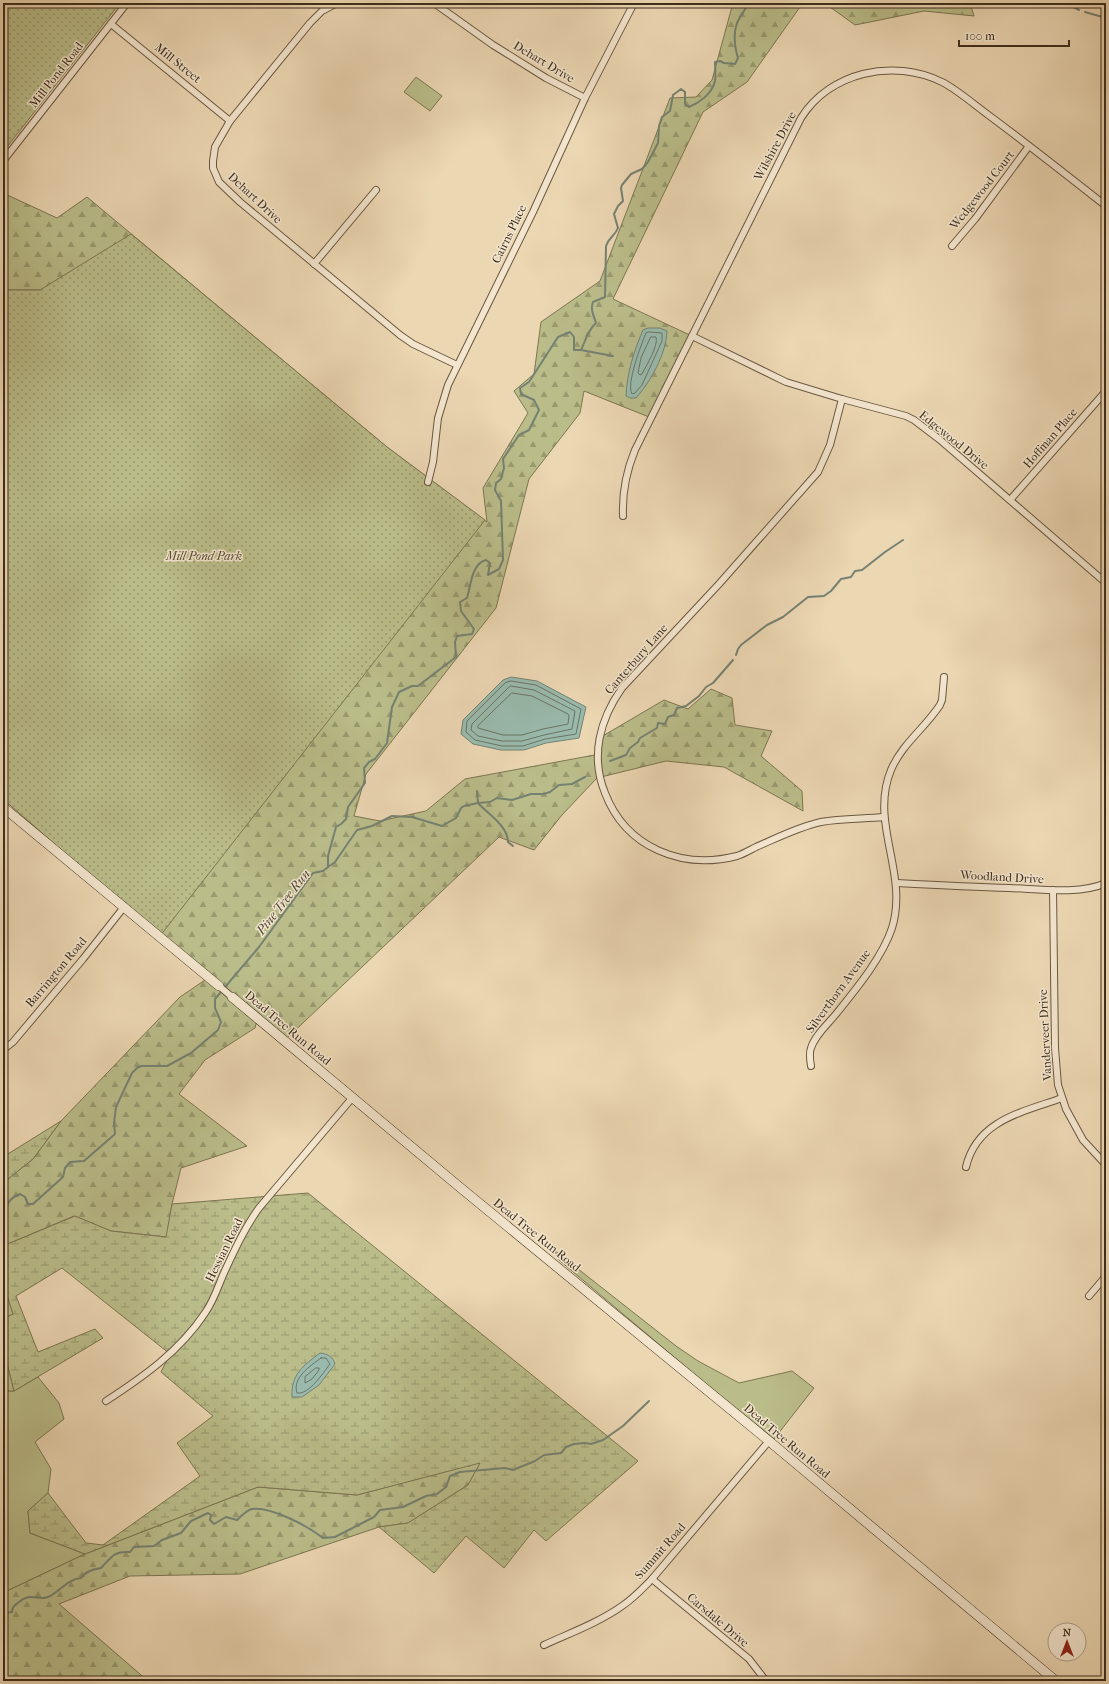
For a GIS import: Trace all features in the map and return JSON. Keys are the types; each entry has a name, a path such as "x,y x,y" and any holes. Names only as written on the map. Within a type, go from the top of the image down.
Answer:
{"street":[{"name":"Mill Pond Road","path":"3,161 127,3"},
{"name":"Dehart Drive","path":"337,3 322,11 310,23 230,120 215,147 213,168 219,182 240,202 400,335 413,344 457,365"},
{"name":"Dehart Drive","path":"434,3 493,45 546,78 586,98"},
{"name":"Cairns Place","path":"428,482 433,462 441,407 448,385 533,212 586,98 634,3"},
{"name":"Mill Street","path":"111,24 230,120"},
{"name":"Wilshire Drive","path":"623,516 622,498 627,469 635,450 800,118 816,98 828,88 864,73 878,70 924,75 943,82 1106,206"},
{"name":"Wedgewood Court","path":"952,246 975,219 1029,146"},
{"path":"314,264 376,190"},
{"name":"Edgewood Drive","path":"692,336 786,382 906,416 914,420 939,439 1106,583"},
{"name":"Hoffman Place","path":"1010,500 1106,391"},
{"name":"Canterbury Lane","path":"842,399 830,445 818,472 719,584 622,688 612,702 602,723 598,758 600,775 607,800 630,832 649,846 672,856 703,860 738,855 800,828 821,822 884,817"},
{"name":"Silverthorn Avenue","path":"811,1066 810,1053 814,1042 853,992 887,939 892,927 896,903 897,883 884,817 885,795 890,771 902,750 940,705 942,700 944,677"},
{"name":"Dead Tree Run Road","path":"3,807 462,1189 769,1441 1056,1681"},
{"name":"Woodland Drive","path":"897,883 1053,890 1096,888 1106,884"},
{"name":"Vanderveer Drive","path":"1053,890 1055,1048 1058,1085 1066,1109 1083,1140 1106,1165"},
{"name":"Barrington Road","path":"3,1050 13,1042 83,959 124,907"},
{"name":"Hessian Road","path":"106,1402 143,1377 174,1351 196,1326 206,1312 235,1248 248,1224 259,1208 353,1097"},
{"path":"966,1167 975,1145 996,1124 1011,1116 1062,1098"},
{"path":"1089,1296 1106,1276"},
{"name":"Summit Road","path":"544,1645 591,1624 622,1606 635,1596 652,1579 769,1441"},
{"name":"Carsdale Drive","path":"652,1579 749,1660 766,1681"}],"green space":[{"path":"3,3 120,3 3,152"},
{"path":"733,3 970,3 974,16 924,11 855,25 830,7 800,7 747,82 703,112 613,299 694,337 654,419 584,391 580,413 529,479 496,608 366,774 354,816 380,821 426,811 465,779 600,754 601,737 664,700 688,709 711,689 732,698 735,725 772,731 761,756 802,791 803,811 724,767 666,761 597,778 562,815 534,850 499,837 285,1040 258,1017 255,1028 205,1060 179,1094 247,1146 181,1168 172,1204 167,1237 111,1231 74,1216 3,1246 3,1183 33,1159 61,1121 180,997 205,980 160,936 3,799 3,671 40,290 3,290 3,193 57,218 87,197 387,447 487,522 483,488 528,413 514,391 534,374 541,322 600,281 670,98 696,97 712,80"},
{"path":"416,77 442,96 430,111 404,92"},
{"name":"Mill Pond Park","path":"131,234 387,447 485,520 160,936 3,799 3,290 40,290"},
{"path":"61,1121 33,1159 3,1183 3,1157"},
{"path":"308,1193 638,1461 546,1541 534,1530 504,1568 466,1536 434,1573 379,1527 408,1523 468,1485 480,1463 357,1495 258,1487 85,1554 30,1533 28,1511 48,1493 86,1543 103,1545 200,1476 177,1443 213,1416 161,1372 170,1354 62,1268 16,1296 38,1352 95,1329 103,1338 14,1391 3,1346 3,1319 13,1314 3,1282 3,1246 75,1216 111,1231 166,1237 172,1204"},
{"path":"554,1250 676,1346 698,1361 739,1383 792,1371 814,1388 774,1439 559,1260"},
{"path":"3,1282 13,1314 3,1319"},
{"path":"3,1346 14,1391 3,1391"},
{"path":"38,1377 59,1403 64,1419 35,1442 51,1469 48,1493 28,1511 30,1533 85,1554 9,1590 3,1591 3,1391 14,1391"},
{"path":"481,1462 468,1485 408,1523 379,1527 240,1574 130,1576 59,1604 148,1681 3,1681 3,1591 9,1590 85,1554 258,1487 357,1495"}],"water":[{"path":"648,328 660,328 667,331 664,349 657,367 647,384 636,398 630,398 626,396 632,362 643,330"},
{"path":"511,677 537,681 586,707 579,738 546,743 524,750 501,750 473,744 461,734 463,720 503,680"},
{"path":"320,1353 330,1356 335,1364 319,1385 302,1397 292,1397 292,1389 299,1371"}],"waterway":[{"name":"Pine Tree Run","path":"3,1226 8,1204 14,1197 20,1194 25,1197 28,1204 33,1204 63,1177 65,1168 70,1162 84,1161 115,1134 114,1123 116,1107 132,1073 137,1068 141,1066 167,1066 191,1053 218,1030 221,1022 215,1008 215,999 259,947 313,873 323,871 328,867 328,856 336,827 346,819 348,807 365,783 364,768 369,762 375,759 387,743 392,707 399,692 412,686 418,686 456,657 455,642 457,636 472,634 474,629 461,611 460,602 467,598 472,576 477,566 481,562 486,560 490,563 488,575 499,569 503,560 501,501 495,490 496,483 501,479 504,468 503,459 519,435 529,430 539,410 534,400 521,394 520,388 529,382 558,337 570,332 574,337 574,350 581,350 589,332 596,323 592,310 593,302 605,297 606,246 618,228 614,214 618,206 623,201 622,185 631,174 642,169 648,162 658,143 659,126 662,117 670,111 673,95 681,89 685,92 685,104 689,107 705,97 711,90 715,81 715,62 720,61 735,64 738,58 735,41 736,27 738,20 748,3"},
{"path":"755,3 758,5 759,3"},
{"path":"1066,3 1079,10"},
{"path":"1085,12 1106,18"},
{"path":"581,350 613,356"},
{"path":"736,655 741,645 767,625 783,617 808,597 824,596 831,591 841,579 851,577 855,571 862,570 903,540"},
{"path":"610,761 626,755 630,748 638,742 640,738 657,728 658,723 665,724 668,717 674,715 677,708 686,706 699,696 706,687 713,683 733,660"},
{"path":"328,867 335,862 357,830 372,826 392,816 412,817 442,826 456,818 461,808 464,806 490,802 497,798 512,800 531,794 544,794 550,792 559,785 572,784 585,777"},
{"path":"477,791 478,803 497,821 505,831 508,842 513,846"},
{"path":"3,1613 12,1612 15,1605 23,1599 30,1597 44,1598 52,1595 68,1583 81,1578 87,1572 101,1568 116,1554 130,1552 134,1547 154,1546 162,1540 181,1533 191,1521 208,1513 211,1515 210,1520 214,1524 226,1517 237,1520 244,1513 252,1509 260,1509 289,1518 309,1528 323,1538 335,1537 374,1517 380,1510 403,1507 426,1496 437,1494 446,1487 450,1476 460,1472 505,1468 513,1470 535,1461 544,1455 561,1453 566,1447 574,1444 591,1444 603,1440 623,1426 649,1401"}]}
